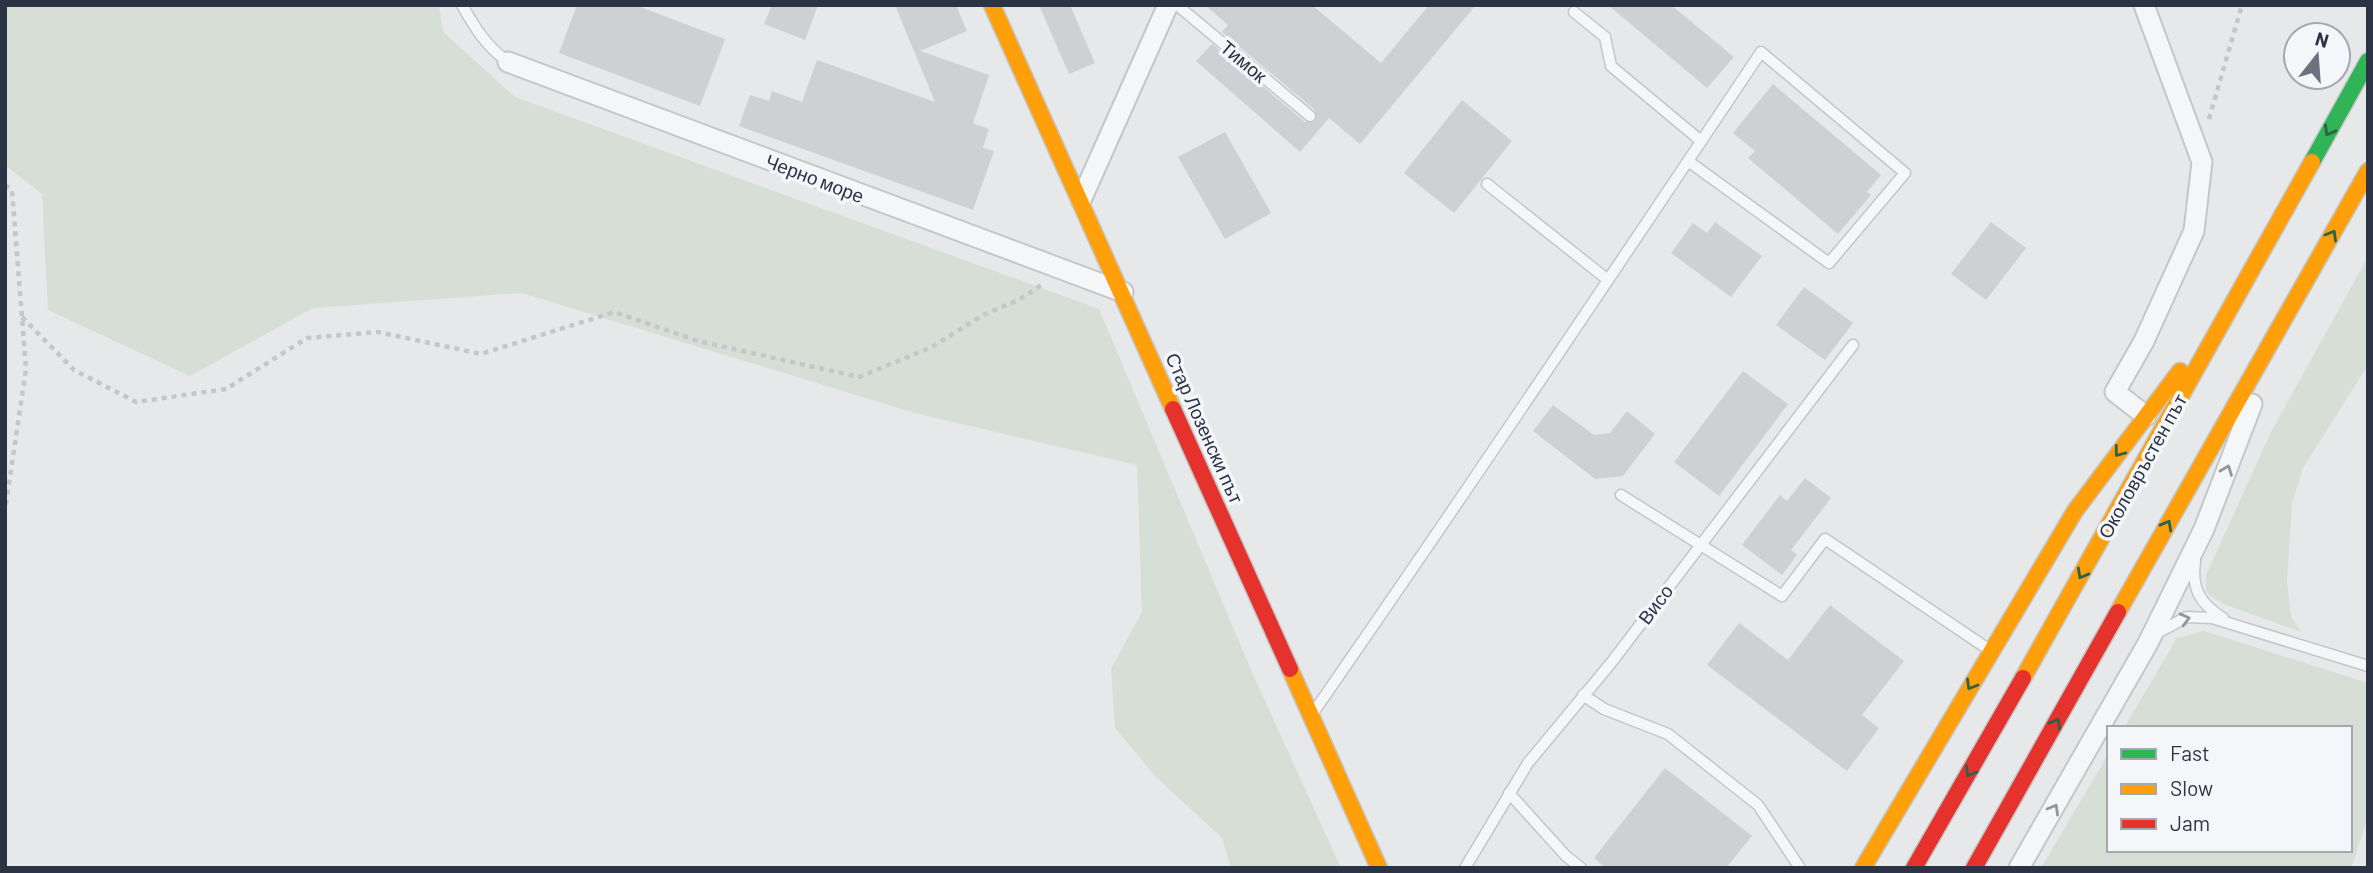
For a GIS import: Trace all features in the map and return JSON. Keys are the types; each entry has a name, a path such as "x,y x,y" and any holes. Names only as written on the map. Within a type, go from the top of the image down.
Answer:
{"main road":[{"name":"Стар Лозенски път","path":"992,5 1379,868"},
{"name":"Околовръстен път","path":"1914,868 2366,63"},
{"path":"1973,868 2368,171"},
{"path":"1863,868 2075,511 2247,279"}],"street":[{"path":"1080,200 1168,5"},
{"path":"2144,5 2202,162 2194,230 2144,341 2115,392 2146,416"},
{"name":"Черно море","path":"508,62 1123,292"},
{"path":"2019,868 2148,643 2204,529 2297,293"}],"lane":[{"path":"462,5 491,50 508,62"},
{"name":"Тимок","path":"1177,5 1311,116"},
{"path":"1574,12 1605,37 1611,66 1701,141"},
{"path":"1310,717 1761,52 1905,173 1829,263 1688,161"},
{"path":"1487,184 1608,280"},
{"name":"Висо","path":"1465,868 1528,763 1853,345"},
{"path":"1621,495 1782,596 1825,540 1991,651"},
{"path":"2204,529 2195,559 2194,586 2205,605 2229,622"},
{"path":"2148,643 2163,628 2187,617 2229,622 2368,666"},
{"path":"1583,695 1604,709 1668,734 1758,805 1800,868"},
{"path":"1508,793 1566,856 1581,868"}],"path":[{"path":"2208,124 2242,5"},
{"path":"5,185 12,190 26,369 5,510"},
{"path":"22,317 74,370 136,402 226,389 307,338 378,332 481,354 614,312 698,341 859,377 930,348 983,314 1019,300 1062,270"}],"shaded area":[{"path":"5,5 439,5 443,32 515,97 1099,309 1251,670 1341,868 1231,868 1222,838 1156,777 1115,728 1111,669 1142,612 1137,465 915,413 522,293 313,308 190,376 48,310 42,194 5,165"},
{"path":"2368,257 2368,365 2303,468 2292,503 2287,581 2291,616 2301,632 2226,605 2210,596 2206,590 2206,575 2271,432"},
{"path":"2204,631 2368,683 2368,817 2351,868 2041,868 2107,756 2107,852 2352,852 2352,726 2125,726 2177,638"}],"building":[{"path":"577,5 635,5 725,39 700,106 559,53"},
{"path":"772,5 818,5 805,40 764,24"},
{"path":"895,5 956,5 967,31 920,51 989,75 973,123 989,129 983,148 994,151 973,210 739,126 750,95 769,101 772,91 802,102 817,60 935,102"},
{"path":"1039,5 1070,5 1095,63 1069,74"},
{"path":"1205,5 1312,5 1381,63 1429,5 1476,5 1360,144 1329,118 1300,152 1196,61 1212,44 1305,122 1316,120 1315,110 1222,32 1228,25"},
{"path":"1608,5 1671,5 1734,57 1707,88"},
{"path":"1773,84 1881,175 1867,192 1871,195 1838,234 1748,158 1755,151 1733,133"},
{"path":"1462,100 1512,141 1454,213 1404,173"},
{"path":"1225,132 1271,213 1225,239 1178,157"},
{"path":"1715,222 1762,256 1731,297 1671,253 1693,223 1707,233"},
{"path":"1991,222 2026,248 1986,300 1951,274"},
{"path":"1804,287 1853,323 1825,360 1776,325"},
{"path":"1743,371 1788,404 1719,496 1674,462"},
{"path":"1553,405 1594,435 1610,433 1627,411 1655,434 1623,476 1595,479 1533,431"},
{"path":"1805,478 1831,498 1791,550 1797,555 1782,575 1742,545 1780,495 1787,501"},
{"path":"1830,605 1904,661 1862,715 1879,728 1847,771 1707,665 1739,623 1788,660"},
{"path":"1665,768 1752,836 1726,868 1606,868 1594,858"}],"traffic: fast":[{"path":"2312,162 2368,61"}],"traffic: slow":[{"path":"992,5 1173,409"},
{"path":"2023,678 2312,162"},
{"path":"2118,612 2368,171"},
{"path":"1863,868 2075,511 2180,371"},
{"path":"1290,669 1379,868"}],"traffic: jam":[{"path":"1173,409 1290,669"},
{"path":"1974,868 2118,612"},
{"path":"1914,868 2023,678"}]}
